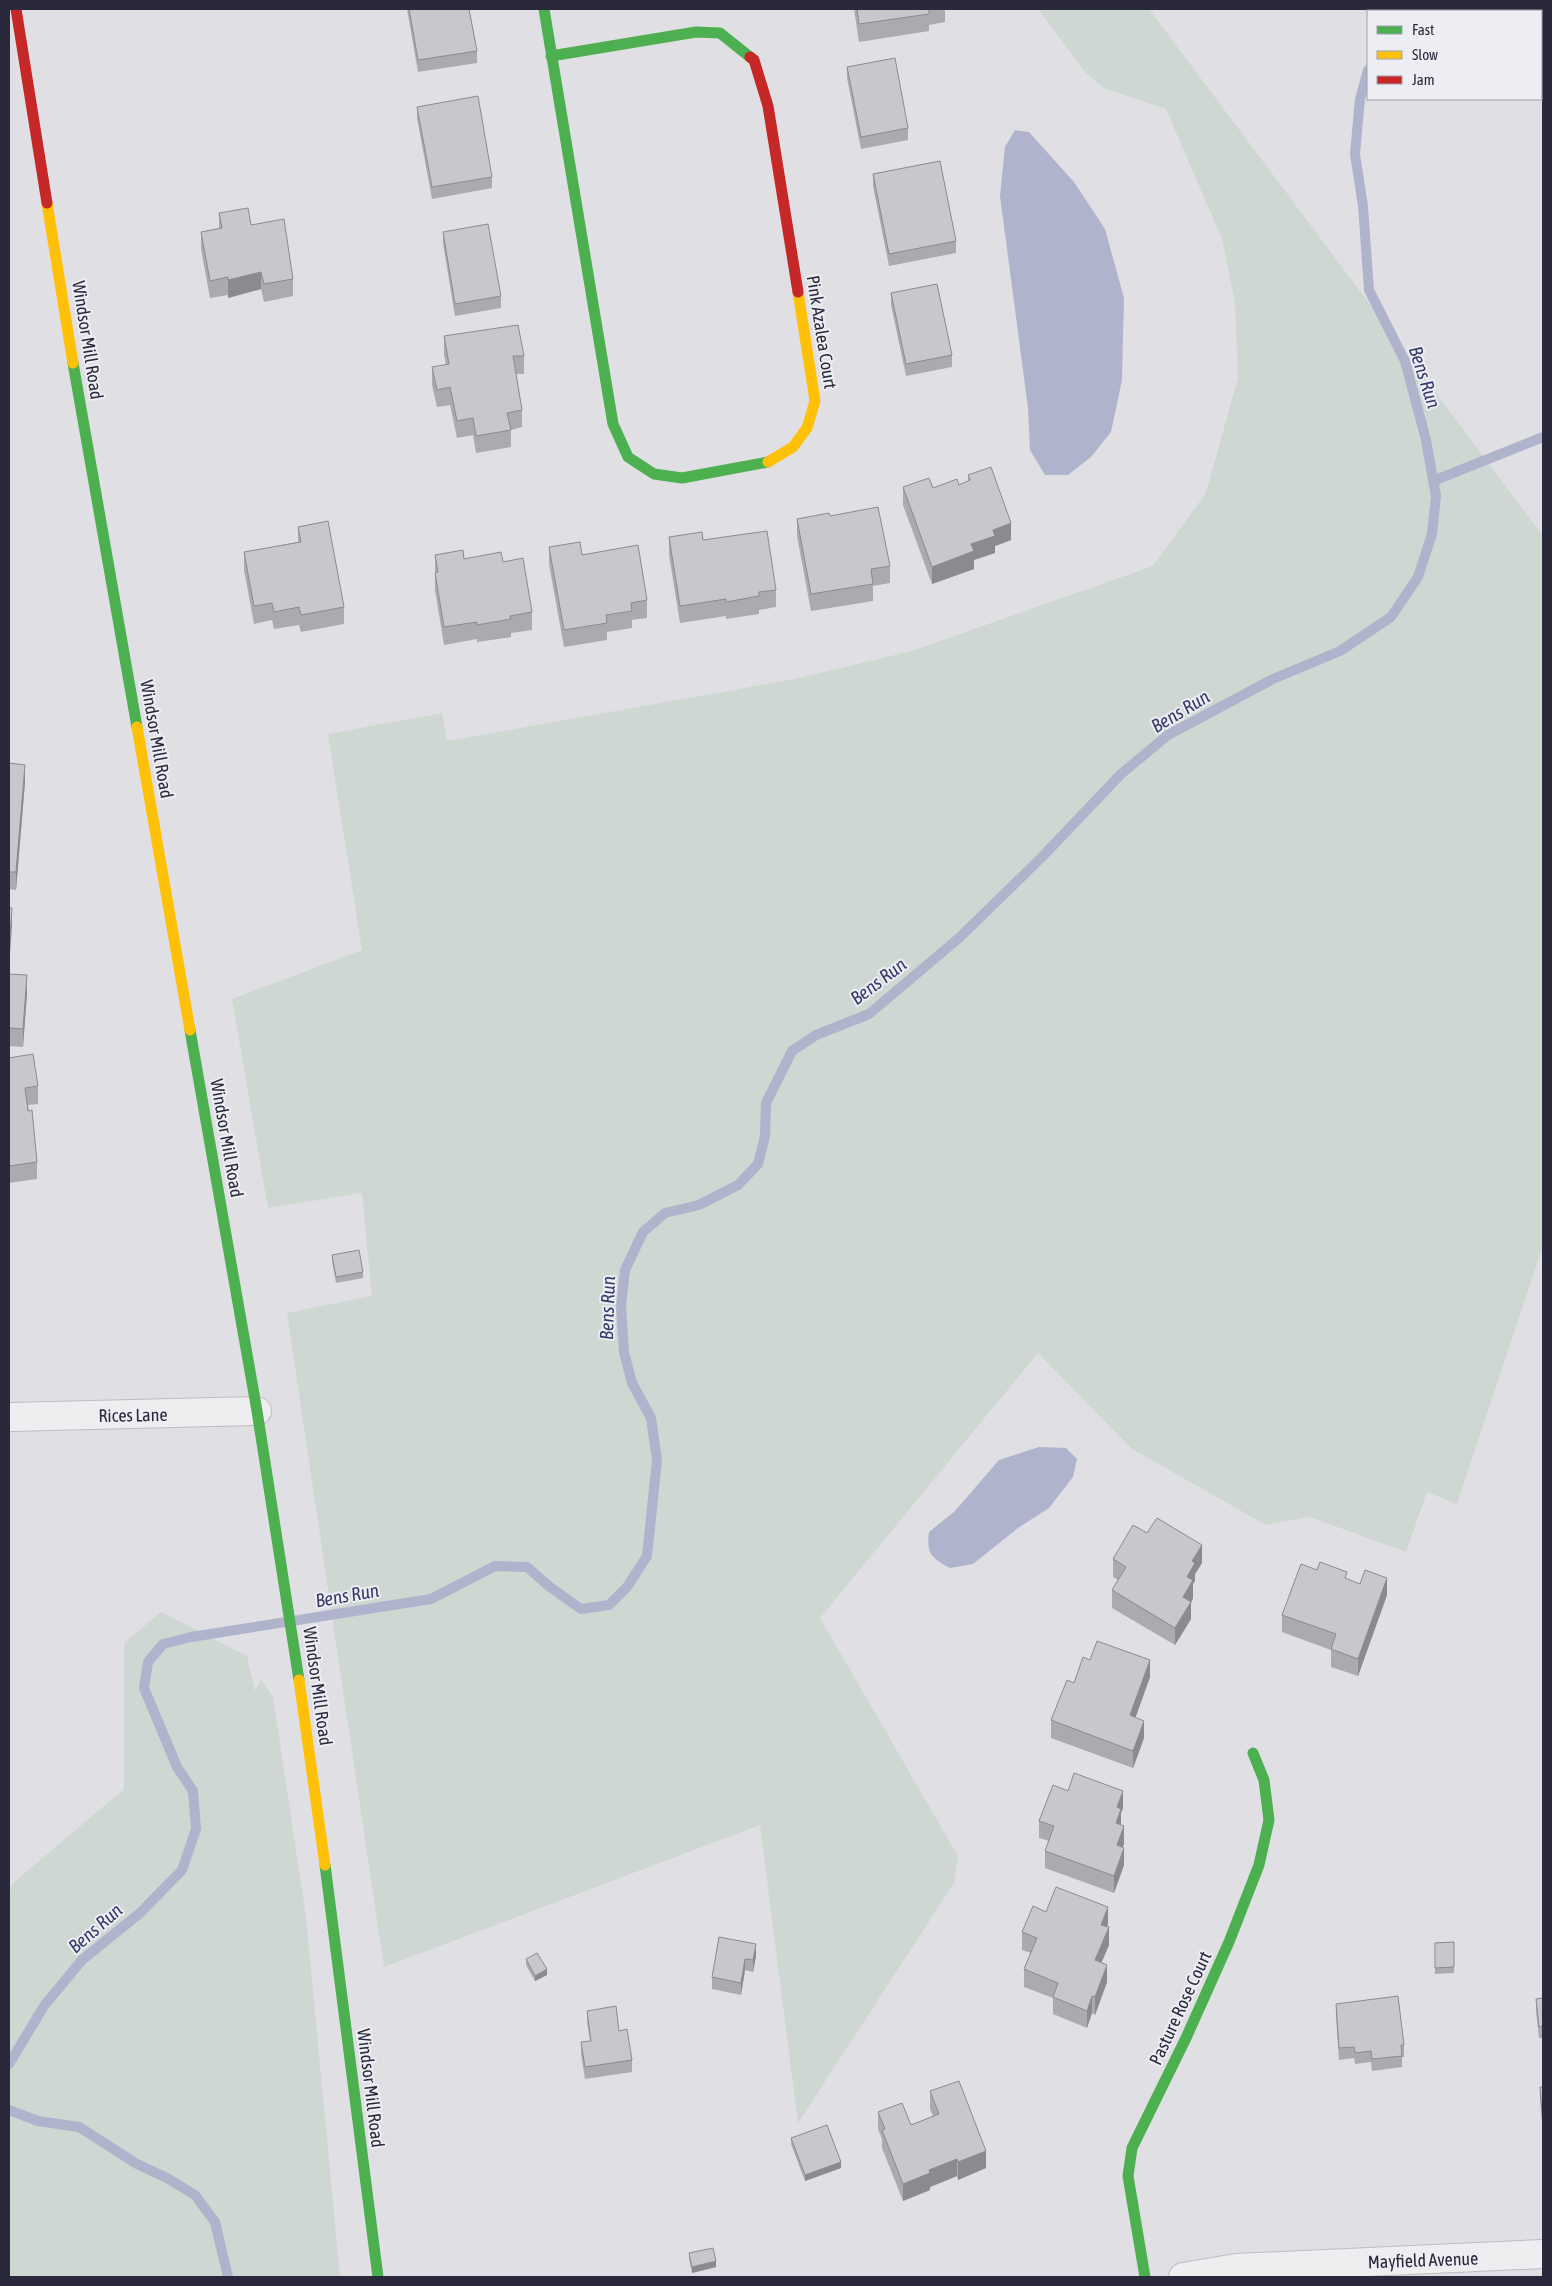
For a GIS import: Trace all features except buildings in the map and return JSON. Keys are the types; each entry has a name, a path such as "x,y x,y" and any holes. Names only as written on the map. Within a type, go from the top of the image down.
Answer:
{"main road":[{"name":"Windsor Mill Road","path":"16,9 82,416 257,1411 293,1633 323,1846 378,2277"},
{"name":"Pink Azalea Court","path":"544,9 551,56 613,424 628,457 654,474 682,478 770,462 793,447 807,428 815,401 768,106 754,60 738,45 720,33 696,32 551,56"},
{"name":"Pasture Rose Court","path":"1145,2277 1128,2176 1132,2148 1186,2038 1229,1942 1258,1865 1269,1820 1264,1780 1253,1754"}],"street":[{"name":"Rices Lane","path":"9,1417 257,1411"},
{"name":"Mayfield Avenue","path":"1183,2277 1236,2268 1543,2254"}],"shaded area":[{"path":"1038,9 1149,9 1543,536 1543,1246 1457,1504 1427,1492 1406,1552 1310,1517 1266,1525 1132,1449 1038,1353 820,1618 958,1856 954,1883 798,2123 760,1825 384,1967 287,1313 372,1296 362,1193 268,1208 232,999 362,950 328,734 442,713 447,741 795,679 912,651 1153,566 1206,493 1238,378 1235,302 1222,239 1166,109 1104,88 1086,73"},
{"path":"161,1612 247,1656 255,1691 261,1680 273,1697 306,1917 340,2277 9,2277 9,1891 13,1883 124,1789 124,1643"}],"water":[{"path":"1015,130 1029,132 1074,182 1105,229 1124,298 1122,380 1111,432 1091,457 1068,475 1045,475 1030,450 1028,408 1000,196 1005,147"},
{"path":"1039,1447 1066,1448 1077,1459 1073,1477 1049,1508 1018,1528 973,1564 950,1568 935,1558 928,1546 929,1532 955,1511 999,1460"}],"waterway":[{"name":"Bens Run","path":"9,2064 44,2006 82,1960 140,1913 182,1870 196,1829 193,1791 177,1767 144,1688 148,1662 163,1644 191,1637 431,1599 495,1566 527,1567 550,1587 581,1609 609,1605 627,1587 647,1556 657,1460 651,1418 632,1383 624,1352 621,1306 625,1270 643,1232 665,1213 699,1205 738,1185 758,1164 765,1136 766,1103 792,1051 816,1035 869,1014 959,938 1042,857 1121,774 1168,735 1273,679 1340,651 1391,617 1418,577 1432,534 1436,496 1426,440 1405,361 1369,290 1363,206 1355,154 1360,99 1367,74"},
{"path":"1433,481 1543,437"},
{"path":"9,2110 38,2121 79,2127 137,2164 167,2178 195,2195 215,2222 228,2277"}],"traffic: fast":[{"path":"544,9 613,424 628,457 654,474 682,478 768,462"},
{"path":"551,56 696,32 720,33 750,57"},
{"path":"73,363 137,727"},
{"path":"190,1030 257,1411 299,1680"},
{"path":"1145,2277 1128,2176 1132,2148 1186,2038 1229,1942 1259,1865 1269,1820 1264,1780 1253,1753"},
{"path":"325,1865 378,2277"}],"traffic: slow":[{"path":"47,203 73,363"},
{"path":"768,462 793,447 807,428 815,401 798,292"},
{"path":"137,727 190,1030"},
{"path":"299,1680 325,1865"}],"traffic: jam":[{"path":"16,9 47,203"},
{"path":"750,57 754,60 768,106 798,292"}]}
